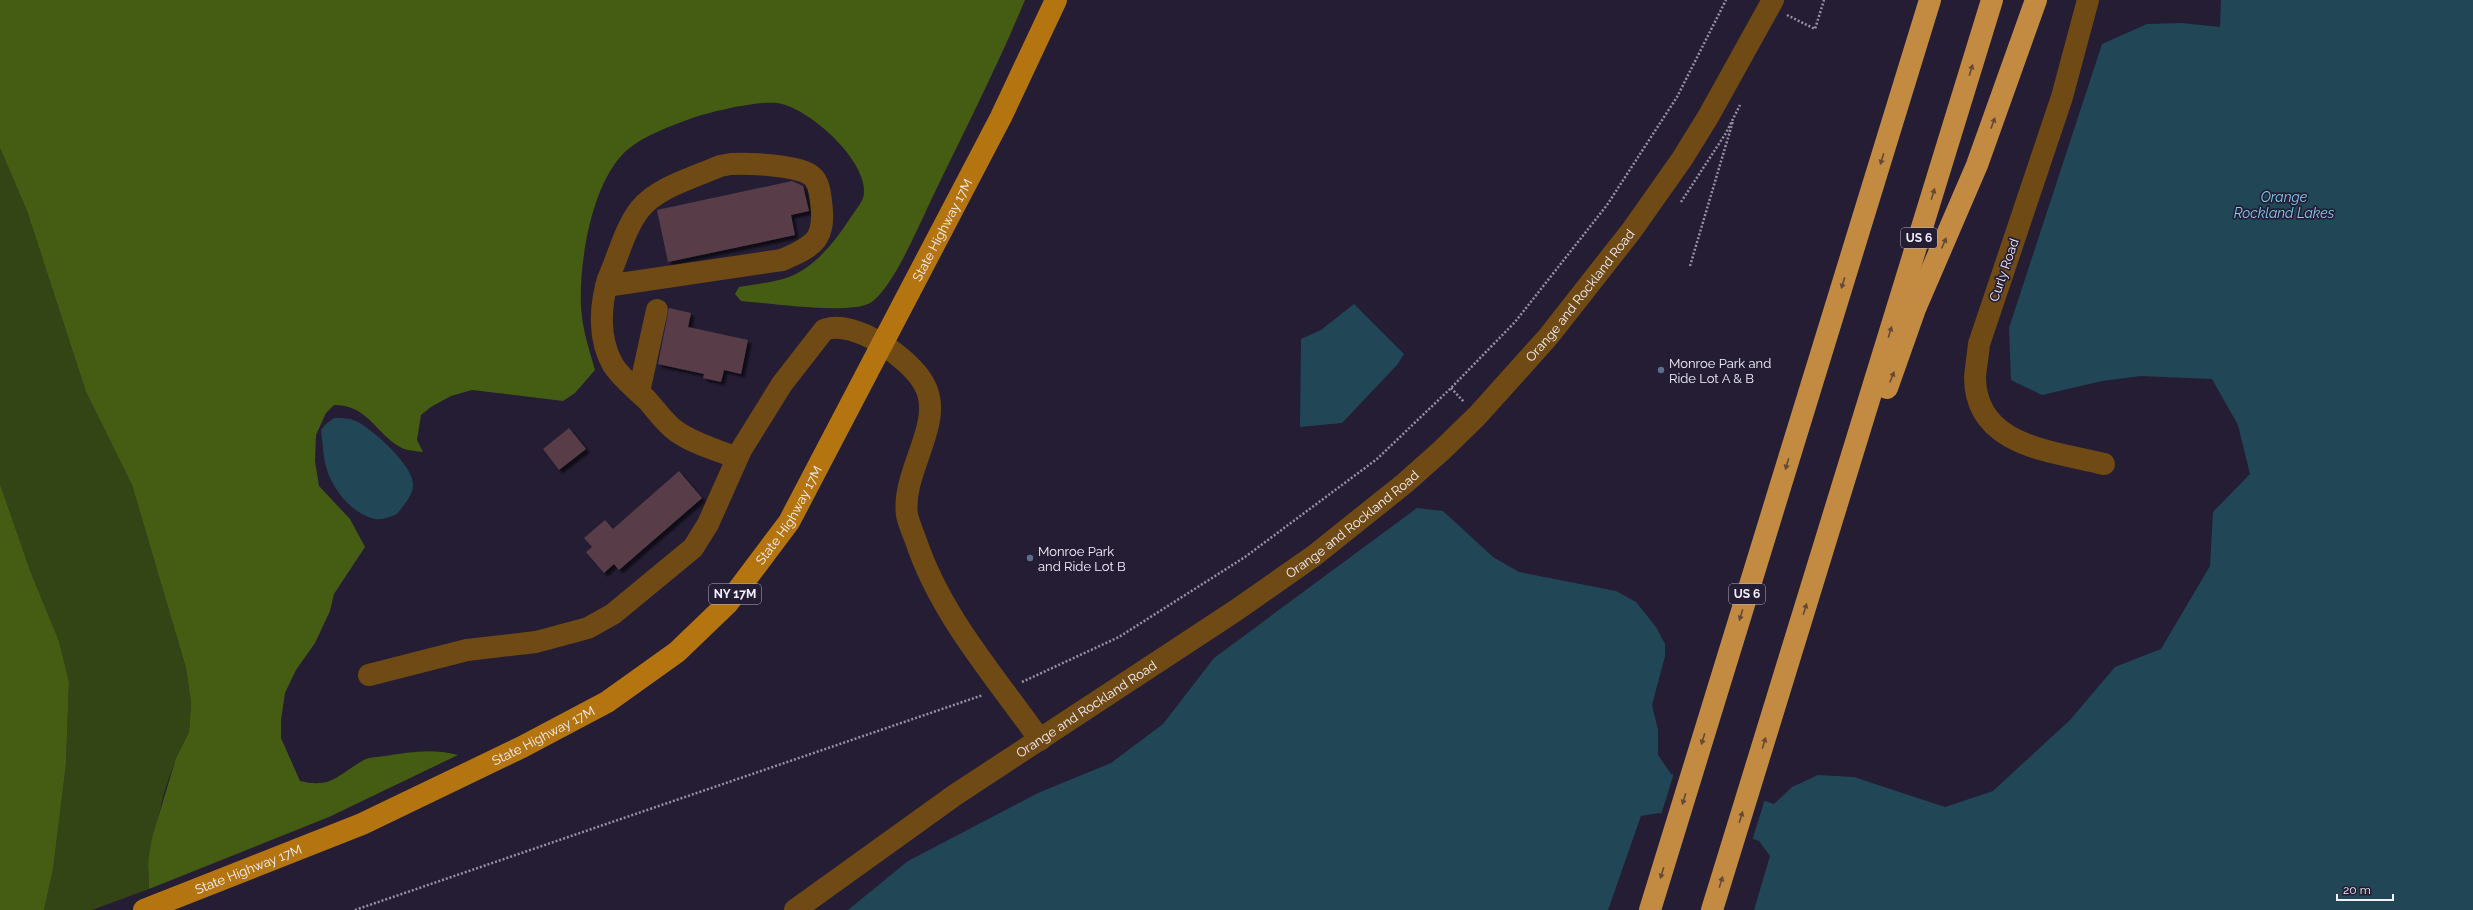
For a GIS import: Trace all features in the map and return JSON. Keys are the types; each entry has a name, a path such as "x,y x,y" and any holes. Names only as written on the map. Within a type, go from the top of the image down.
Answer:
{"highway":[{"path":"1894,122 1916,0"},
{"name":"US 6","path":"1650,910 1894,122 1930,0"},
{"name":"US 6","path":"1712,910 1992,0"},
{"path":"1846,476 1892,377 1915,309 1977,165 2036,0"}],"main road":[{"name":"State Highway 17M","path":"144,910 362,824 522,747 607,702 677,652 728,603 789,522 1001,117 1056,0"}],"street":[{"name":"Curly Road","path":"2088,0 2062,97 1979,344 1975,378 1980,406 1994,426 2016,442 2104,464"},
{"name":"Orange and Rockland Road","path":"795,910 955,794 1040,740 1235,611 1315,555 1405,483 1477,416 1548,336 1653,201 1780,8"},
{"path":"606,286 782,260 805,249 814,242 823,227 819,188 815,180 803,171 731,164 720,166 666,190 641,208 634,218 606,286 601,313 607,350 614,365 676,430 701,444 737,458"},
{"path":"639,392 657,310"},
{"path":"369,675 467,650 536,642 599,623 614,614 693,548 708,524 737,458 782,384 824,330 830,327 848,328 883,345 924,383 931,401 930,419 910,476 908,515 922,558 934,586 953,619 1040,740"}],"path":[{"path":"355,910 1035,677 1119,636 1245,557 1377,459 1451,388 1515,322 1607,205 1678,97 1726,0"},
{"path":"1780,8 1815,29 1824,0"},
{"path":"1690,266 1734,117"}],"green space":[{"path":"0,0 1025,0 993,72 906,252 888,284 879,296 870,303 845,308 807,307 741,301 735,294 739,287 783,279 794,275 813,263 829,247 843,229 861,203 864,193 862,180 856,166 846,151 833,137 804,114 790,107 777,103 734,107 692,118 658,131 634,144 615,164 605,181 590,223 582,267 581,306 583,322 595,370 575,393 563,401 472,390 451,396 431,407 421,415 417,440 423,452 402,448 393,442 364,415 356,410 346,406 334,405 326,413 316,435 315,461 319,486 350,519 365,547 334,594 330,611 315,643 296,670 285,693 281,720 281,738 300,781 311,783 328,782 355,765 371,758 421,751 458,755 329,817 149,889 148,862 152,838 176,758 189,732 191,703 186,668 132,485 86,392 27,211 0,148"},
{"path":"0,148 27,211 86,392 132,485 186,668 191,703 189,732 176,758 164,793 148,862 149,889 92,910 44,910 53,870 66,764 69,682 59,641 31,573 0,484"},
{"path":"0,484 31,573 59,641 69,682 66,764 53,870 44,910 0,910"}],"water":[{"name":"Orange Rockland Lakes","path":"2221,0 2473,0 2473,910 1754,910 1770,856 1759,841 1708,824 1659,813 1641,816 1608,910 848,910 908,861 1038,793 1111,763 1163,724 1214,658 1417,508 1443,511 1493,557 1519,572 1616,591 1636,602 1656,627 1665,644 1665,656 1652,705 1658,730 1658,755 1671,774 1719,785 1774,804 1792,787 1818,775 1854,777 1945,807 1993,791 2070,720 2115,667 2161,649 2210,566 2213,512 2250,474 2238,425 2212,379 2141,376 2102,381 2042,395 2011,380 2009,328 2102,44 2147,24 2181,23 2220,27"},
{"path":"1354,304 1404,354 1397,365 1342,423 1300,427 1301,339 1321,330"},
{"path":"334,418 343,418 358,422 383,441 407,468 412,477 413,489 407,501 397,514 381,519 368,517 352,507 334,486 327,470 321,430"}],"pier":[{"path":"1674,773 1716,783 1765,799 1752,841 1708,826 1661,815"}],"building":[{"path":"792,181 803,186 809,211 791,215 795,235 668,262 657,210"},
{"path":"669,308 691,313 688,327 748,340 741,374 724,370 721,382 703,378 704,374 658,364"},
{"path":"569,428 586,449 559,470 543,449"},
{"path":"679,471 702,498 619,570 614,564 604,573 586,552 592,547 584,538 605,520 613,529"}],"place":[{"name":"Monroe Park and Ride Lot A & B","path":"1661,370"},
{"name":"Monroe Park and Ride Lot B","path":"1030,558"}]}
